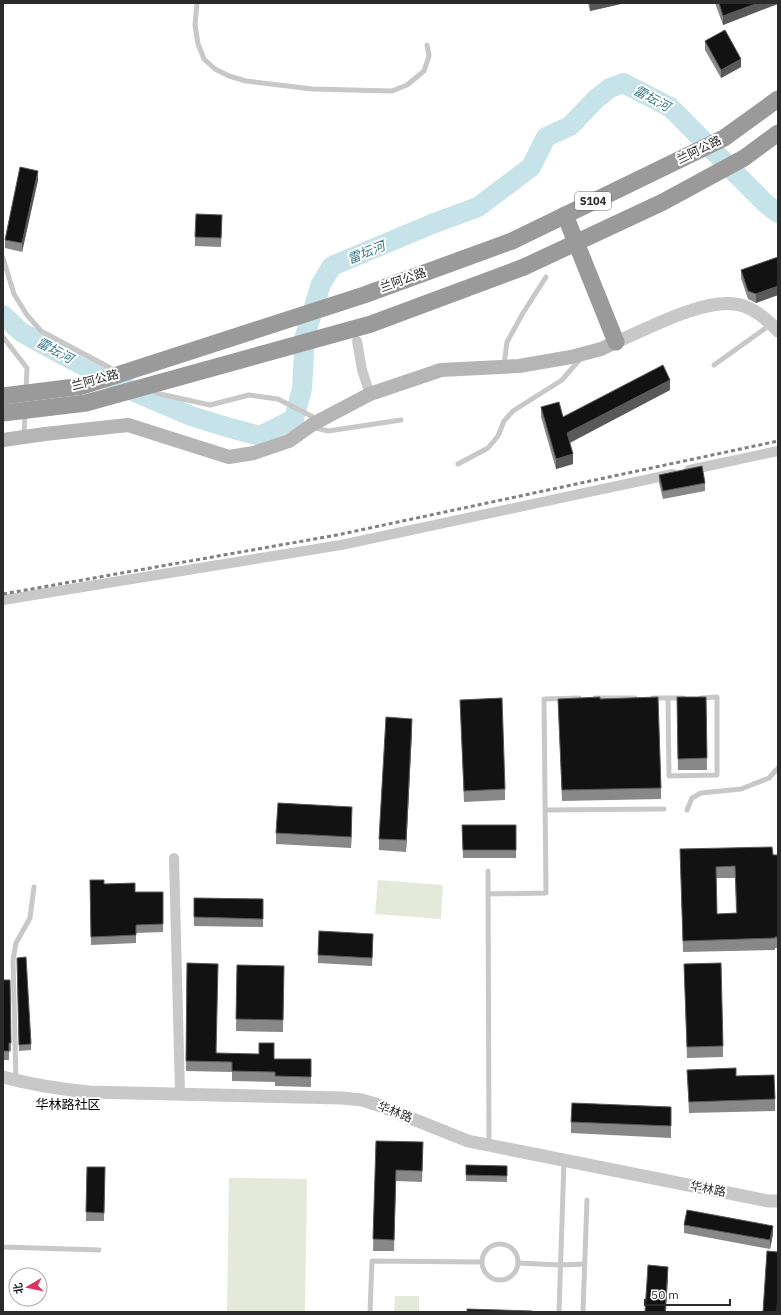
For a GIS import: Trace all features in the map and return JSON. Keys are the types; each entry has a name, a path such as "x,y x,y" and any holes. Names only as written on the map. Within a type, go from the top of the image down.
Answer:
{"highway":[{"name":"兰阿公路","path":"3,396 83,386 364,295 512,241 724,138 778,99"},
{"name":"兰阿公路","path":"3,414 86,403 371,324 524,267 577,243 663,202 744,158 778,133"},
{"path":"565,215 616,342"}],"main road":[{"path":"3,440 128,424 229,457 254,453 289,441 315,423 370,394 441,370 519,366 571,357 601,349 616,342"}],"street":[{"path":"616,342 684,313 707,305 735,304 755,311 775,328"},
{"path":"357,341 362,370 370,394"},
{"path":"3,600 341,545 778,451"},
{"path":"174,858 180,1094"},
{"name":"华林路","path":"3,1077 55,1089 89,1092 342,1098 362,1100 401,1113 468,1141 778,1202"}],"lane":[{"path":"197,3 195,25 198,44 204,58 214,69 246,81 312,89 392,91 407,85 424,71 428,56 427,44"},
{"path":"3,258 14,294 27,315 41,331 127,377"},
{"path":"504,366 507,342 523,313 546,277"},
{"path":"714,365 775,328"},
{"path":"3,337 27,368 26,399"},
{"path":"458,464 488,448 498,436 504,421 513,410 562,380 586,353"},
{"path":"140,384 160,394 210,405 249,395 278,400 302,411 315,423 328,431 401,420"},
{"path":"24,437 25,406"},
{"path":"668,698 669,776 718,775 717,697 696,698"},
{"path":"488,894 546,893 544,699 583,698"},
{"path":"590,698 689,698"},
{"path":"687,810 692,798 702,794 741,789 769,778 778,768"},
{"path":"545,810 664,810"},
{"path":"488,871 489,1146"},
{"path":"16,1081 13,960 16,943 30,918 34,887"},
{"path":"559,1312 564,1161"},
{"path":"583,1312 587,1200"},
{"path":"500,1244 508,1246 513,1250 517,1256 518,1263 517,1270 512,1276 506,1280 499,1281 486,1275 482,1269 481,1262 487,1249 493,1245 500,1244"},
{"path":"3,1247 99,1250"},
{"path":"370,1312 372,1261 481,1262"},
{"path":"518,1263 561,1265 584,1264"}],"green space":[{"path":"378,880 443,885 441,919 375,914"},
{"path":"229,1178 307,1179 305,1312 227,1312"},
{"path":"395,1296 419,1296 419,1312 394,1312"}],"building":[{"path":"719,3 758,3 723,16"},
{"path":"725,30 741,59 721,70 705,41"},
{"path":"20,167 38,171 22,243 5,240"},
{"path":"196,214 222,215 221,238 195,237"},
{"path":"778,257 778,286 756,294 748,291 741,270"},
{"path":"663,365 670,380 567,433 573,454 556,459 541,407 559,402 563,417"},
{"path":"702,466 705,483 663,491 659,475"},
{"path":"600,697 600,699 658,697 661,788 562,790 558,699"},
{"path":"677,697 706,697 707,758 678,759"},
{"path":"502,698 505,789 464,791 460,700"},
{"path":"386,717 412,719 406,840 379,839"},
{"path":"278,803 352,807 351,837 276,833"},
{"path":"462,825 516,825 516,850 463,850"},
{"path":"772,847 773,855 778,855 778,937 683,941 680,849","holes":["735,866 737,913 717,914 716,867"]},
{"path":"90,880 104,880 104,884 135,883 135,892 163,892 163,924 136,925 136,935 91,937"},
{"path":"194,898 263,899 263,919 194,917"},
{"path":"319,931 373,934 372,958 318,955"},
{"path":"26,957 31,1044 19,1045 17,958"},
{"path":"187,963 218,964 216,1053 259,1054 259,1043 274,1043 274,1059 311,1059 311,1077 275,1076 275,1072 232,1071 232,1062 186,1061"},
{"path":"721,963 723,1046 687,1047 684,964"},
{"path":"237,965 284,966 283,1020 236,1019"},
{"path":"3,980 10,980 11,1043 9,1043 9,1051 3,1051"},
{"path":"736,1068 736,1076 774,1075 775,1099 689,1102 687,1070"},
{"path":"572,1103 671,1107 671,1126 571,1122"},
{"path":"376,1141 423,1142 422,1171 396,1170 394,1240 373,1239"},
{"path":"466,1165 507,1166 507,1176 466,1175"},
{"path":"87,1167 105,1167 104,1213 86,1212"},
{"path":"687,1210 773,1226 770,1240 684,1225"},
{"path":"767,1251 778,1252 777,1312 763,1312"},
{"path":"648,1265 668,1267 665,1312 645,1312"},
{"path":"467,1309 532,1311 532,1312 467,1312"}],"waterway":[{"name":"雷坛河","path":"3,315 21,332 135,392 191,416 260,436 294,419 302,389 305,336 321,284 332,266 432,224 478,207 531,167 546,137 570,126 597,98 610,88 623,83 670,107 765,203 778,213"}],"railway":[{"path":"3,594 337,535 778,441"}],"district":[{"name":"华林路社区","path":"68,1104"}]}
